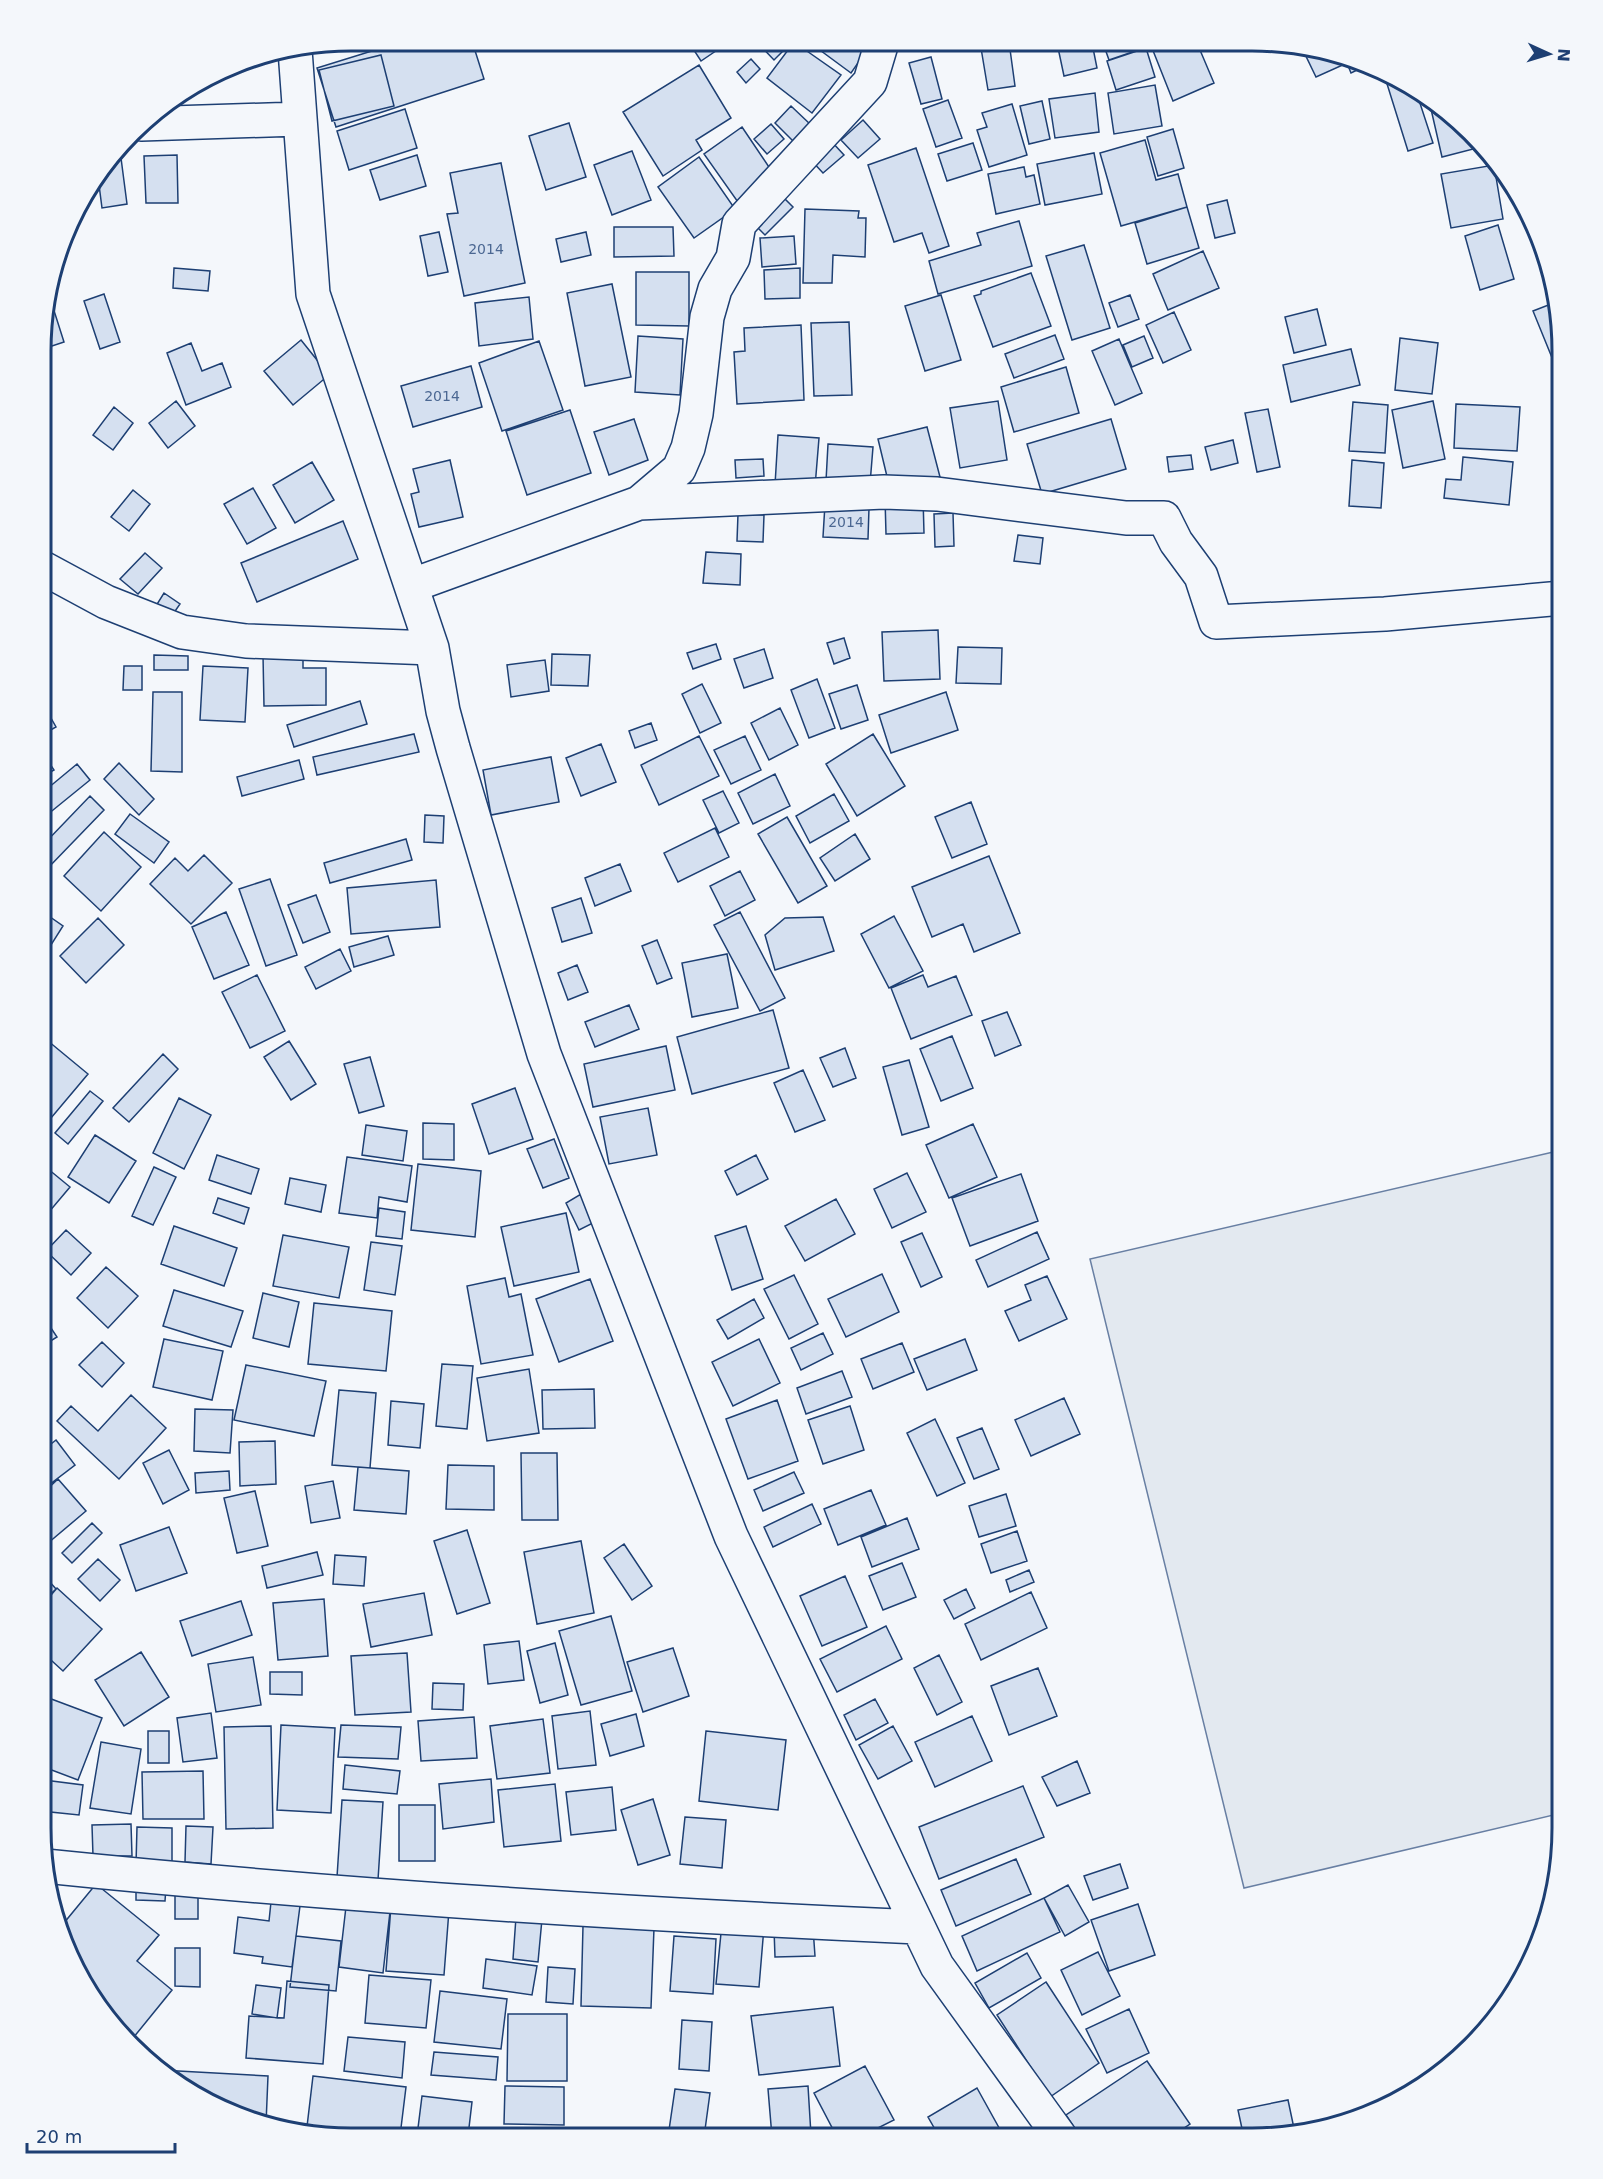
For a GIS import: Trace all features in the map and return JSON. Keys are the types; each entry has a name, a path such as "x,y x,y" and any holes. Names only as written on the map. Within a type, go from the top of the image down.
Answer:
{"street":[{"path":"639,503 678,469 688,448 696,414 707,317 715,289 733,258 739,225 870,82 879,51"},
{"path":"295,57 298,119 313,294 413,585 432,648 443,711 453,748 548,1065 731,1536 937,1966 1054,2128"},
{"path":"155,124 298,119"},
{"path":"413,585 639,503 884,492 937,494 1126,518 1164,518 1176,542 1201,576 1216,622 1385,615 1552,599"},
{"path":"51,572 106,602 182,632 246,641 432,648"},
{"path":"54,1867 237,1886 534,1908 918,1927"}],"shaded area":[{"path":"1552,1152 1552,1815 1244,1888 1090,1259"}],"building":[{"path":"372,51 475,51 484,79 336,127 317,68"},
{"path":"694,51 716,51 701,61"},
{"path":"766,51 783,51 774,60"},
{"path":"787,51 807,51 841,75 812,113 767,78"},
{"path":"821,51 862,51 865,53 851,73"},
{"path":"982,51 1010,51 1015,86 988,90"},
{"path":"1059,51 1094,51 1097,68 1064,76"},
{"path":"1106,51 1135,51 1109,60"},
{"path":"1137,51 1147,51 1155,77 1116,90 1107,61"},
{"path":"1153,51 1200,51 1214,83 1173,101"},
{"path":"381,55 394,106 332,121 319,70"},
{"path":"1306,56 1342,65 1316,77"},
{"path":"931,57 942,99 921,104 909,63"},
{"path":"751,59 760,69 746,83 737,72"},
{"path":"699,65 731,118 696,140 702,150 663,176 623,112"},
{"path":"1387,83 1420,103 1433,143 1408,151"},
{"path":"1155,85 1162,126 1114,134 1108,93"},
{"path":"1095,93 1099,132 1055,138 1049,99"},
{"path":"948,100 962,138 936,147 923,109"},
{"path":"1042,101 1050,139 1029,144 1020,106"},
{"path":"1012,104 1027,155 989,167 977,130 987,127 982,113"},
{"path":"791,106 811,125 794,142 775,123"},
{"path":"405,109 417,148 349,170 337,131"},
{"path":"1431,110 1474,149 1442,157"},
{"path":"863,120 880,139 858,158 841,140"},
{"path":"569,123 586,177 546,190 529,136"},
{"path":"771,124 784,139 767,154 754,139"},
{"path":"742,127 777,179 740,205 704,154"},
{"path":"1173,129 1184,168 1158,176 1147,137"},
{"path":"1145,140 1156,180 1178,174 1187,207 1121,226 1100,153"},
{"path":"831,141 844,155 823,173 810,159"},
{"path":"973,143 982,170 947,181 938,154"},
{"path":"916,148 949,246 929,253 922,233 894,242 868,165"},
{"path":"632,151 651,200 612,215 594,165"},
{"path":"1094,153 1102,194 1045,205 1037,164"},
{"path":"177,155 178,203 146,203 144,156"},
{"path":"417,155 426,186 380,200 370,170"},
{"path":"699,157 735,209 694,238 658,187"},
{"path":"121,158 127,204 102,208 99,188"},
{"path":"501,163 525,283 464,296 447,214 458,213 450,173"},
{"path":"1488,166 1496,177 1503,219 1451,228 1441,174"},
{"path":"1024,167 1026,177 1034,175 1040,204 996,214 988,174"},
{"path":"782,196 793,207 765,235 754,224"},
{"path":"1227,200 1235,233 1215,238 1207,205"},
{"path":"1187,207 1199,248 1147,264 1135,223"},
{"path":"805,209 859,211 858,218 866,218 865,257 833,255 832,283 803,283"},
{"path":"1019,221 1032,266 938,294 929,261 981,245 977,233"},
{"path":"1498,225 1514,279 1480,290 1465,236"},
{"path":"614,227 673,227 674,256 614,257"},
{"path":"439,232 448,272 428,276 420,236"},
{"path":"586,232 591,255 561,262 556,239"},
{"path":"794,236 796,264 762,267 760,238"},
{"path":"1084,245 1110,328 1072,340 1046,256"},
{"path":"1203,251 1219,288 1168,310 1153,274"},
{"path":"174,268 210,271 208,291 173,288"},
{"path":"800,268 800,298 765,299 764,270"},
{"path":"636,272 689,272 689,326 636,325"},
{"path":"1031,273 1051,326 993,347 974,296 981,294 981,291"},
{"path":"612,284 631,377 585,386 567,293"},
{"path":"104,294 120,342 100,349 84,301"},
{"path":"941,295 961,360 925,371 905,306"},
{"path":"1130,295 1139,319 1118,327 1109,303"},
{"path":"529,297 533,339 479,346 475,303"},
{"path":"1548,305 1552,358 1533,311"},
{"path":"1317,309 1326,345 1294,353 1285,317"},
{"path":"54,311 64,342 51,346"},
{"path":"1174,312 1191,350 1163,363 1146,325"},
{"path":"849,322 852,395 814,396 811,323"},
{"path":"801,325 804,400 737,404 734,352 745,351 744,328"},
{"path":"1055,335 1064,359 1014,378 1005,354"},
{"path":"638,336 683,339 680,395 635,392"},
{"path":"1144,336 1153,358 1132,367 1123,345"},
{"path":"1400,338 1438,343 1432,394 1395,390"},
{"path":"1119,339 1142,393 1115,405 1092,351"},
{"path":"301,340 329,375 293,405 264,371"},
{"path":"539,341 563,410 502,431 479,363"},
{"path":"191,343 202,371 222,363 231,387 186,405 167,353"},
{"path":"1351,349 1360,385 1291,402 1283,365"},
{"path":"471,366 482,407 413,427 401,386"},
{"path":"1066,367 1079,413 1014,432 1001,387"},
{"path":"176,401 195,426 168,448 149,423"},
{"path":"998,401 1007,460 960,468 950,408"},
{"path":"1433,401 1445,459 1403,468 1392,410"},
{"path":"1353,402 1388,405 1385,453 1349,451"},
{"path":"1456,404 1520,407 1517,451 1454,448"},
{"path":"114,407 133,423 113,450 93,435"},
{"path":"1268,409 1280,467 1257,472 1245,413"},
{"path":"570,410 591,473 527,495 506,431"},
{"path":"634,419 648,460 609,475 594,432"},
{"path":"1111,419 1126,469 1042,494 1027,444"},
{"path":"927,427 940,477 890,489 878,439"},
{"path":"778,435 819,438 815,487 775,485"},
{"path":"1233,440 1238,463 1211,470 1205,447"},
{"path":"828,444 873,447 870,484 826,481"},
{"path":"1191,455 1193,469 1169,472 1167,457"},
{"path":"1463,457 1513,462 1509,505 1444,498 1446,479 1461,480"},
{"path":"763,459 764,476 736,478 735,460"},
{"path":"450,460 463,517 419,527 411,494 419,492 413,469"},
{"path":"1352,460 1384,463 1381,508 1349,506"},
{"path":"312,462 334,500 295,523 273,485"},
{"path":"253,488 276,528 247,544 224,504"},
{"path":"133,490 150,504 129,531 111,517"},
{"path":"923,497 924,533 886,534 885,498"},
{"path":"825,504 869,508 868,539 823,537"},
{"path":"953,513 954,546 935,547 934,514"},
{"path":"738,514 764,515 763,542 737,541"},
{"path":"343,521 358,559 257,602 241,563"},
{"path":"1018,535 1043,538 1040,564 1014,561"},
{"path":"706,552 741,554 740,585 703,583"},
{"path":"145,553 162,568 138,594 120,579"},
{"path":"164,593 180,604 169,620 154,609"},
{"path":"938,630 940,679 884,681 882,632"},
{"path":"844,638 850,658 834,664 827,643"},
{"path":"716,644 721,659 693,669 687,653"},
{"path":"958,647 1002,648 1001,684 956,683"},
{"path":"764,649 773,678 744,688 734,659"},
{"path":"303,654 303,668 326,668 326,705 264,706 263,655"},
{"path":"552,654 590,655 588,686 551,685"},
{"path":"154,655 188,656 188,670 154,670"},
{"path":"545,660 549,691 511,697 507,665"},
{"path":"124,666 142,666 142,690 123,690"},
{"path":"203,666 248,668 245,722 200,720"},
{"path":"817,679 835,728 809,738 791,690"},
{"path":"702,684 721,723 700,733 682,694"},
{"path":"857,685 868,720 841,729 829,694"},
{"path":"153,692 182,692 182,772 151,771"},
{"path":"946,692 958,730 891,753 879,715"},
{"path":"360,701 367,724 294,747 287,725"},
{"path":"780,708 798,745 769,760 751,723"},
{"path":"51,718 56,727 51,730"},
{"path":"651,723 657,740 635,748 629,731"},
{"path":"414,734 419,752 317,775 313,757"},
{"path":"873,734 905,786 857,816 826,764"},
{"path":"699,736 719,776 659,805 641,765"},
{"path":"745,736 761,770 731,784 714,750"},
{"path":"601,744 616,782 581,796 566,758"},
{"path":"551,757 559,802 491,815 483,770"},
{"path":"299,760 304,779 242,796 237,777"},
{"path":"119,763 154,799 139,815 104,779"},
{"path":"77,764 90,780 51,812 51,786"},
{"path":"775,774 790,806 753,824 738,793"},
{"path":"723,791 739,823 719,833 703,800"},
{"path":"834,794 849,821 810,843 796,816"},
{"path":"90,796 104,810 51,865 51,837"},
{"path":"971,802 987,844 952,858 935,817"},
{"path":"130,814 169,842 154,863 115,834"},
{"path":"425,815 444,816 443,843 424,842"},
{"path":"787,817 827,886 798,903 758,834"},
{"path":"715,828 729,857 678,882 664,853"},
{"path":"104,832 141,867 101,911 64,876"},
{"path":"855,834 870,859 835,881 820,858"},
{"path":"406,839 412,860 330,883 324,863"},
{"path":"204,855 232,883 191,924 150,884 175,858 188,871"},
{"path":"989,856 1020,933 974,952 963,924 932,937 912,887"},
{"path":"620,864 631,891 595,906 585,878"},
{"path":"740,871 755,900 725,916 710,886"},
{"path":"270,879 297,955 266,966 239,889"},
{"path":"436,880 440,927 351,934 347,888"},
{"path":"316,895 330,932 303,943 288,905"},
{"path":"581,898 592,933 562,942 552,908"},
{"path":"226,912 249,965 214,979 192,927"},
{"path":"740,912 785,998 760,1011 714,925"},
{"path":"894,916 923,971 889,988 861,934"},
{"path":"823,917 834,951 775,970 765,935 785,918"},
{"path":"51,918 63,926 51,945"},
{"path":"98,918 124,945 86,983 60,956"},
{"path":"388,936 394,955 354,967 349,947"},
{"path":"657,940 672,978 657,984 642,946"},
{"path":"340,949 351,971 316,989 305,967"},
{"path":"727,954 738,1008 692,1017 682,963"},
{"path":"577,965 588,992 568,1000 558,973"},
{"path":"257,975 285,1031 250,1048 222,992"},
{"path":"923,975 928,987 956,976 972,1015 911,1039 891,988"},
{"path":"629,1005 639,1029 595,1047 585,1022"},
{"path":"773,1010 789,1068 692,1094 677,1037"},
{"path":"1007,1012 1021,1045 995,1056 982,1021"},
{"path":"952,1036 973,1088 941,1101 920,1049"},
{"path":"289,1041 316,1084 291,1100 264,1057"},
{"path":"51,1043 88,1074 51,1118"},
{"path":"666,1046 675,1090 593,1107 584,1064"},
{"path":"845,1048 856,1078 833,1087 820,1058"},
{"path":"163,1054 178,1069 129,1122 113,1108"},
{"path":"370,1057 384,1106 359,1113 344,1064"},
{"path":"909,1060 929,1127 902,1135 883,1067"},
{"path":"803,1070 825,1120 795,1132 774,1083"},
{"path":"515,1088 533,1139 489,1154 472,1104"},
{"path":"90,1091 103,1101 68,1144 55,1133"},
{"path":"179,1098 211,1115 184,1169 153,1153"},
{"path":"648,1108 657,1155 609,1164 600,1117"},
{"path":"423,1123 454,1124 454,1160 423,1159"},
{"path":"973,1124 997,1177 949,1198 926,1145"},
{"path":"366,1125 407,1131 403,1161 362,1155"},
{"path":"95,1135 136,1161 109,1203 68,1177"},
{"path":"554,1139 569,1178 543,1188 527,1149"},
{"path":"217,1155 259,1169 251,1194 209,1180"},
{"path":"756,1155 768,1179 737,1195 725,1171"},
{"path":"347,1157 412,1166 407,1202 379,1197 377,1218 339,1213"},
{"path":"418,1164 481,1171 475,1237 411,1230"},
{"path":"154,1167 176,1177 153,1225 132,1216"},
{"path":"51,1171 70,1187 51,1210"},
{"path":"907,1173 926,1212 892,1228 874,1189"},
{"path":"1021,1174 1038,1221 970,1246 952,1198"},
{"path":"290,1178 326,1185 321,1212 285,1204"},
{"path":"581,1194 595,1222 579,1230 566,1203"},
{"path":"218,1198 249,1208 244,1224 213,1213"},
{"path":"836,1199 855,1234 805,1261 785,1226"},
{"path":"379,1208 405,1212 402,1239 376,1236"},
{"path":"566,1213 579,1272 514,1286 501,1227"},
{"path":"174,1226 237,1248 224,1286 161,1264"},
{"path":"746,1226 763,1279 732,1290 715,1236"},
{"path":"66,1230 91,1253 71,1275 51,1256 51,1246"},
{"path":"1037,1232 1049,1259 988,1287 976,1260"},
{"path":"922,1233 942,1277 921,1287 901,1242"},
{"path":"283,1235 349,1247 339,1298 273,1286"},
{"path":"371,1242 402,1246 395,1295 364,1290"},
{"path":"106,1267 138,1296 108,1328 77,1298"},
{"path":"882,1274 899,1312 846,1337 828,1299"},
{"path":"794,1275 818,1324 789,1339 764,1289"},
{"path":"1047,1276 1067,1319 1019,1341 1005,1311 1031,1300 1025,1285"},
{"path":"505,1278 509,1297 521,1294 533,1355 481,1364 467,1286"},
{"path":"590,1279 613,1341 559,1362 536,1299"},
{"path":"174,1290 243,1311 231,1347 163,1326"},
{"path":"263,1293 299,1302 289,1347 253,1338"},
{"path":"754,1299 764,1318 728,1339 717,1320"},
{"path":"314,1303 392,1311 386,1371 308,1364"},
{"path":"51,1328 57,1337 51,1341"},
{"path":"823,1333 833,1354 801,1370 791,1348"},
{"path":"164,1339 223,1351 212,1400 153,1387"},
{"path":"759,1339 780,1383 733,1406 712,1362"},
{"path":"965,1339 977,1370 927,1390 914,1359"},
{"path":"102,1342 124,1363 102,1387 79,1365"},
{"path":"902,1343 914,1372 873,1389 861,1359"},
{"path":"442,1364 473,1366 467,1429 436,1426"},
{"path":"246,1365 326,1381 314,1436 234,1420"},
{"path":"529,1369 539,1433 487,1441 477,1378"},
{"path":"842,1371 852,1397 806,1414 797,1388"},
{"path":"594,1389 595,1428 543,1429 542,1390"},
{"path":"339,1390 376,1393 370,1468 332,1465"},
{"path":"131,1395 166,1428 119,1479 57,1421 71,1406 98,1431"},
{"path":"1064,1398 1080,1434 1031,1456 1015,1420"},
{"path":"777,1400 798,1461 748,1479 726,1419"},
{"path":"391,1401 424,1404 420,1448 388,1445"},
{"path":"850,1406 864,1450 823,1464 808,1420"},
{"path":"195,1409 233,1410 230,1453 194,1451"},
{"path":"935,1419 965,1483 937,1496 907,1433"},
{"path":"982,1428 999,1469 974,1479 957,1438"},
{"path":"56,1440 75,1465 51,1483 51,1444"},
{"path":"275,1441 276,1484 240,1486 239,1442"},
{"path":"169,1450 189,1490 163,1504 143,1463"},
{"path":"521,1453 557,1453 558,1520 522,1520"},
{"path":"448,1465 494,1466 494,1510 446,1509"},
{"path":"358,1467 409,1471 406,1514 354,1510"},
{"path":"229,1471 230,1490 196,1493 195,1473"},
{"path":"794,1472 804,1493 763,1511 754,1490"},
{"path":"58,1479 86,1511 51,1541 51,1486"},
{"path":"333,1481 340,1518 311,1523 305,1486"},
{"path":"871,1490 886,1525 838,1545 824,1509"},
{"path":"255,1491 268,1546 237,1553 224,1498"},
{"path":"1006,1494 1016,1526 979,1537 969,1506"},
{"path":"812,1504 821,1524 773,1547 764,1527"},
{"path":"907,1518 919,1549 872,1567 861,1537"},
{"path":"92,1523 102,1533 72,1563 62,1553"},
{"path":"169,1527 187,1573 136,1591 120,1545"},
{"path":"467,1530 490,1603 457,1614 434,1541"},
{"path":"1017,1531 1027,1561 991,1573 981,1544"},
{"path":"581,1541 594,1613 537,1624 524,1552"},
{"path":"624,1544 652,1586 632,1600 604,1558"},
{"path":"317,1552 323,1575 267,1588 262,1566"},
{"path":"335,1555 366,1557 364,1586 333,1584"},
{"path":"98,1559 120,1580 100,1601 78,1579"},
{"path":"902,1563 916,1597 883,1610 869,1576"},
{"path":"1029,1570 1034,1582 1010,1592 1006,1580"},
{"path":"845,1576 867,1627 822,1646 800,1596"},
{"path":"51,1583 56,1589 51,1594"},
{"path":"57,1588 102,1629 63,1671 51,1660 51,1595"},
{"path":"966,1589 975,1608 954,1619 944,1600"},
{"path":"1031,1592 1047,1628 981,1660 965,1624"},
{"path":"424,1593 432,1635 371,1647 363,1604"},
{"path":"324,1599 328,1656 278,1660 273,1603"},
{"path":"241,1601 252,1635 192,1656 180,1621"},
{"path":"611,1616 632,1691 581,1705 559,1631"},
{"path":"886,1626 902,1659 837,1692 820,1659"},
{"path":"519,1641 524,1680 488,1684 484,1645"},
{"path":"555,1643 568,1695 540,1703 527,1651"},
{"path":"673,1648 689,1696 643,1712 627,1662"},
{"path":"141,1652 169,1697 124,1726 95,1680"},
{"path":"407,1653 411,1712 355,1715 351,1656"},
{"path":"939,1655 962,1702 937,1715 914,1668"},
{"path":"253,1657 261,1705 216,1712 208,1664"},
{"path":"1038,1668 1057,1716 1009,1735 991,1686"},
{"path":"270,1672 302,1672 302,1695 270,1694"},
{"path":"433,1683 464,1684 463,1710 432,1709"},
{"path":"51,1699 102,1718 78,1780 51,1770"},
{"path":"875,1699 888,1723 856,1740 844,1715"},
{"path":"590,1711 596,1765 558,1769 552,1716"},
{"path":"211,1713 217,1758 183,1762 177,1718"},
{"path":"636,1714 644,1746 610,1756 601,1724"},
{"path":"972,1716 992,1761 935,1787 915,1742"},
{"path":"474,1717 477,1758 421,1761 418,1721"},
{"path":"543,1719 550,1773 497,1779 490,1726"},
{"path":"281,1725 335,1728 331,1813 277,1810"},
{"path":"341,1725 401,1727 398,1759 338,1757"},
{"path":"271,1726 273,1828 226,1829 224,1727"},
{"path":"893,1726 912,1761 878,1779 859,1745"},
{"path":"148,1731 169,1731 169,1763 148,1763"},
{"path":"706,1731 786,1740 778,1810 699,1801"},
{"path":"101,1742 141,1749 131,1814 90,1808"},
{"path":"1077,1761 1090,1793 1057,1806 1042,1777"},
{"path":"345,1765 400,1771 397,1794 343,1789"},
{"path":"203,1771 204,1819 143,1819 142,1772"},
{"path":"491,1779 494,1822 443,1829 439,1784"},
{"path":"51,1781 83,1785 79,1815 51,1812"},
{"path":"555,1784 561,1841 504,1847 498,1790"},
{"path":"1023,1786 1044,1837 939,1879 919,1827"},
{"path":"612,1787 616,1830 571,1835 566,1792"},
{"path":"653,1799 670,1855 638,1865 621,1810"},
{"path":"342,1800 383,1802 378,1880 337,1877"},
{"path":"399,1805 435,1805 435,1861 399,1861"},
{"path":"685,1817 726,1820 722,1868 680,1864"},
{"path":"131,1824 132,1856 93,1856 92,1825"},
{"path":"186,1826 213,1827 211,1864 185,1862"},
{"path":"137,1827 172,1828 172,1865 136,1864"},
{"path":"1016,1859 1031,1894 956,1926 941,1890"},
{"path":"1120,1864 1128,1888 1093,1900 1084,1876"},
{"path":"96,1884 159,1935 137,1961 172,1990 135,2036 113,2011 91,1978 66,1921"},
{"path":"1068,1885 1089,1922 1065,1936 1044,1898"},
{"path":"136,1886 166,1887 165,1901 136,1900"},
{"path":"175,1888 198,1888 198,1919 175,1919"},
{"path":"347,1898 391,1903 383,1973 339,1967"},
{"path":"1044,1898 1060,1932 977,1971 962,1936"},
{"path":"271,1902 300,1906 292,1967 262,1963 263,1957 234,1953 238,1917 269,1921"},
{"path":"1138,1904 1155,1955 1109,1971 1091,1920"},
{"path":"391,1906 449,1910 444,1975 386,1971"},
{"path":"516,1917 542,1919 538,1962 513,1959"},
{"path":"722,1923 764,1927 759,1987 716,1984"},
{"path":"583,1926 654,1928 651,2008 581,2006"},
{"path":"813,1928 815,1956 775,1957 774,1929"},
{"path":"296,1936 341,1941 336,1991 290,1987"},
{"path":"674,1936 716,1939 713,1994 670,1991"},
{"path":"175,1948 200,1948 200,1987 175,1986"},
{"path":"1098,1952 1120,1996 1082,2015 1061,1970"},
{"path":"1027,1953 1041,1978 989,2008 975,1983"},
{"path":"486,1959 537,1966 532,1995 483,1988"},
{"path":"548,1967 575,1969 573,2004 546,2002"},
{"path":"369,1975 431,1980 426,2028 365,2023"},
{"path":"287,1981 329,1985 323,2064 246,2058 249,2016 284,2018"},
{"path":"1046,1982 1099,2063 1050,2097 997,2015"},
{"path":"256,1985 281,1988 277,2018 252,2014"},
{"path":"440,1991 507,1999 501,2049 434,2042"},
{"path":"833,2007 840,2066 759,2075 751,2016"},
{"path":"1129,2009 1149,2053 1107,2073 1086,2029"},
{"path":"508,2014 567,2014 567,2081 507,2081"},
{"path":"682,2020 712,2022 709,2071 679,2069"},
{"path":"348,2037 405,2042 402,2078 344,2071"},
{"path":"434,2052 498,2057 496,2080 431,2075"},
{"path":"1147,2061 1190,2124 1184,2128 1074,2128 1066,2115"},
{"path":"865,2066 894,2120 878,2128 832,2128 814,2093"},
{"path":"175,2071 268,2076 266,2116 218,2097"},
{"path":"313,2076 406,2087 401,2128 351,2128 307,2124"},
{"path":"505,2086 564,2087 564,2125 504,2124"},
{"path":"808,2086 811,2128 771,2128 768,2089"},
{"path":"977,2088 999,2128 934,2128 928,2117"},
{"path":"675,2089 710,2093 705,2128 669,2128"},
{"path":"422,2096 472,2102 469,2128 418,2128"},
{"path":"1288,2100 1293,2125 1242,2128 1238,2110"}]}
